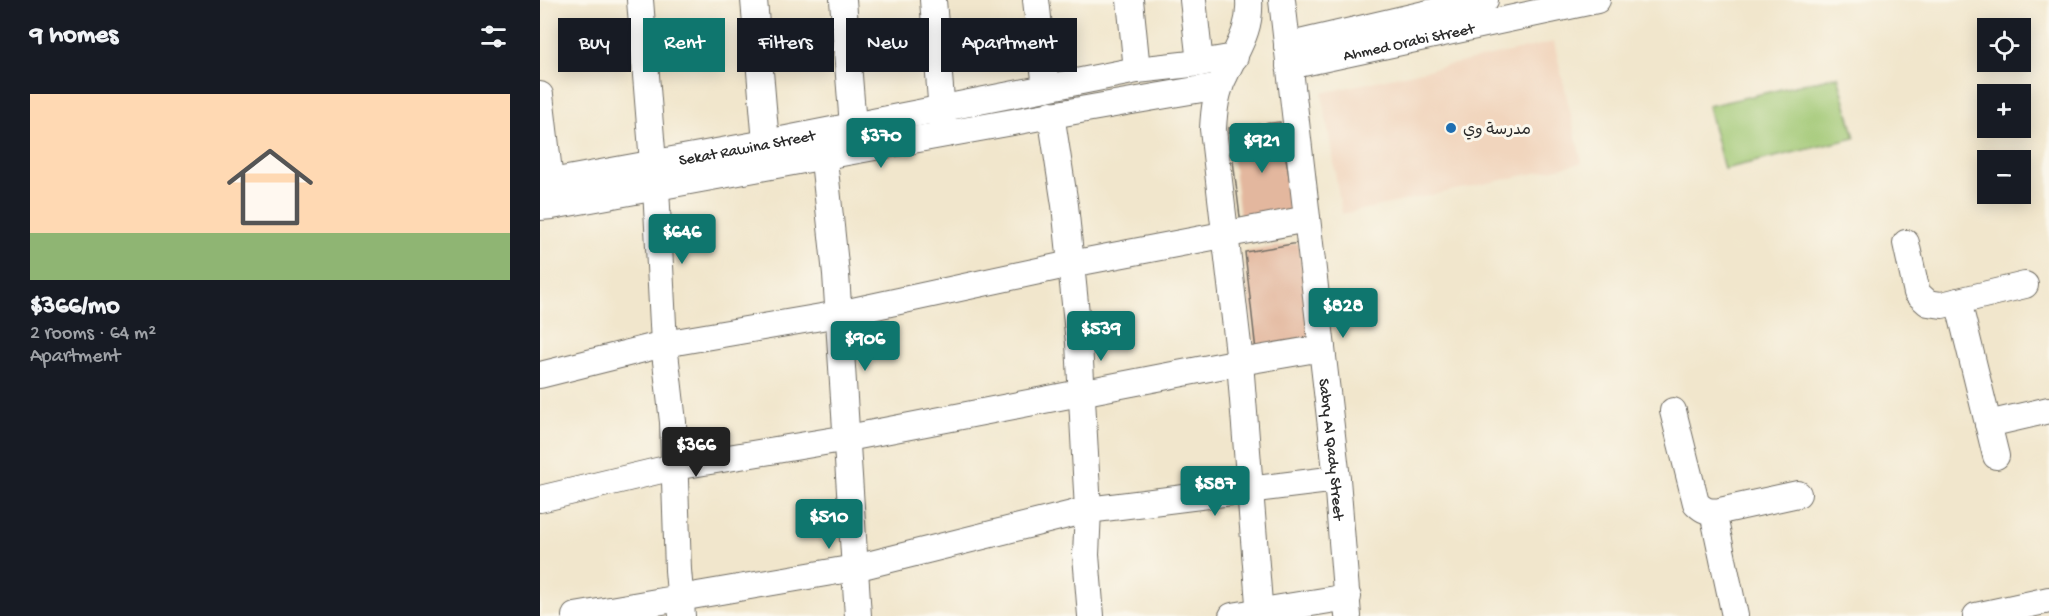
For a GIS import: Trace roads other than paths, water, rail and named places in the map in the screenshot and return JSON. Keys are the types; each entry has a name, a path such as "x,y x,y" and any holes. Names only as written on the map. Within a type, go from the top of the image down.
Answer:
{"street":[{"path":"640,0 664,344 673,422 681,606"},
{"path":"754,0 766,143"},
{"path":"843,0 853,126"},
{"path":"933,0 944,135"},
{"path":"1036,0 1046,88"},
{"path":"1130,0 1137,70"},
{"path":"1193,0 1200,63"},
{"path":"1249,0 1246,31 1220,86 1213,129 1240,363 1260,613"},
{"name":"Sabry Al Qady Street","path":"1282,0 1337,479 1348,607"},
{"name":"Ahmed Orabi Street","path":"1288,56 1441,5 1485,8 1597,0"},
{"name":"Ahmed Orabi Street","path":"1288,56 1485,8"},
{"name":"Sekat Rawina Street","path":"540,207 766,143 1137,70 1235,57"},
{"name":"Sekat Rawina Street","path":"545,183 824,158 1051,114 1220,86"},
{"path":"540,95 545,183"},
{"path":"1051,114 1065,205 1078,343 1088,510 1086,555 1091,616"},
{"path":"821,132 839,314 858,616"},
{"path":"540,375 664,344 839,314 1071,264 1307,219"},
{"path":"1906,243 1917,293 1922,299 1935,305 2025,285"},
{"path":"1958,301 1996,456"},
{"path":"540,499 674,467 848,438 1322,348"},
{"path":"1988,424 2049,410"},
{"path":"1673,411 1696,503 1707,511 1713,512 1798,494"},
{"path":"575,616 681,606 855,568 1088,510 1337,479"},
{"path":"1713,512 1735,616"},
{"path":"1976,616 2049,600"},
{"path":"1232,616 1348,607"}],"place":[{"name":"مدرسة وي","path":"1451,128"}]}
